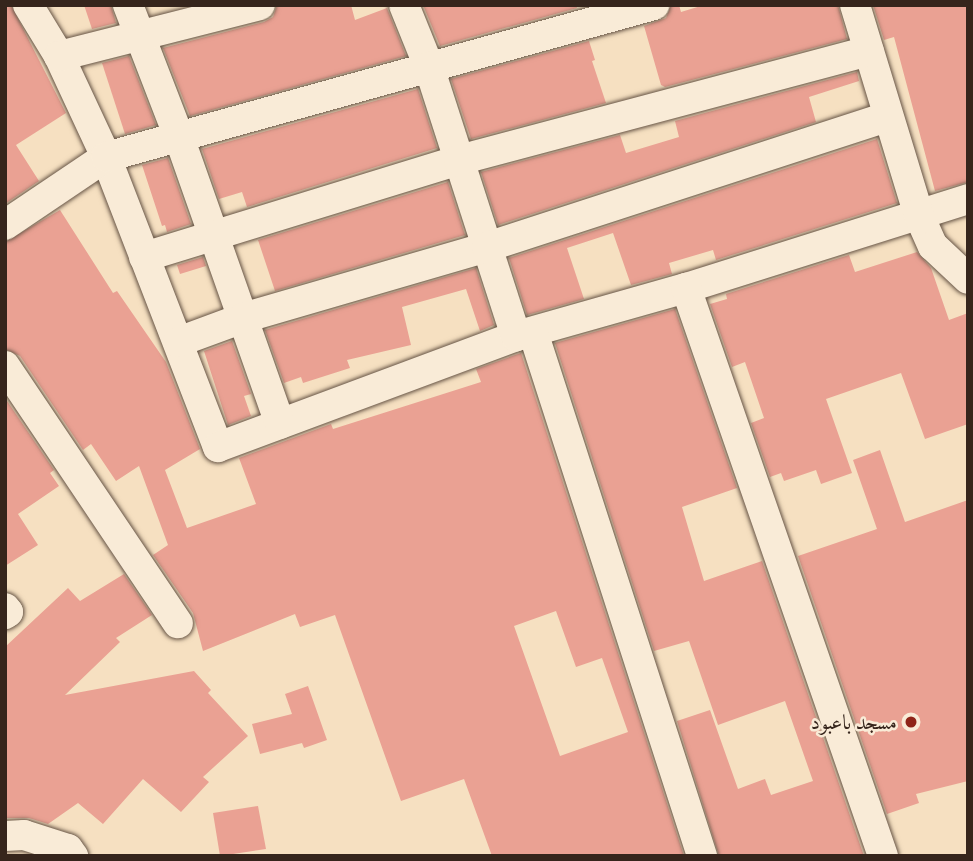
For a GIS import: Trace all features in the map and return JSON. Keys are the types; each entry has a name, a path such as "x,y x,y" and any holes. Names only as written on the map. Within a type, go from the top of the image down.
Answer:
{"street":[{"path":"28,5 59,56 106,157 218,447 525,334 687,288 968,199"},
{"path":"128,5 179,137 280,424"},
{"path":"59,56 260,5"},
{"path":"404,5 429,67 487,247 525,334 702,856"},
{"path":"5,225 106,157 654,5"},
{"path":"855,5 918,213 933,246 968,279"},
{"path":"144,257 212,233 459,160 869,51"},
{"path":"177,342 243,318 487,247 888,117"},
{"path":"687,288 883,856"},
{"path":"5,366 178,622"},
{"path":"5,608 8,612 5,614"},
{"path":"5,836 24,835 68,849 73,856"}],"building":[{"path":"5,5 11,5 66,113 16,145 39,181 5,204"},
{"path":"84,5 111,5 116,23 92,29"},
{"path":"277,5 351,5 355,20 387,8 406,56 190,116 163,48 264,22 273,17"},
{"path":"423,5 576,5 577,8 440,46"},
{"path":"671,5 679,5 681,12 704,5 838,5 847,39 665,87 661,85 644,26 666,18"},
{"path":"873,5 968,5 968,182 935,191 894,37 884,40"},
{"path":"589,41 595,60 592,61 606,103 471,139 451,79"},
{"path":"129,56 156,125 125,134 102,63"},
{"path":"857,72 859,81 809,97 816,122 498,225 481,172 620,135 626,153 679,137 675,121"},
{"path":"418,89 437,148 247,207 242,192 219,199 202,149"},
{"path":"877,139 897,203 716,260 713,250 669,263 672,274 631,285 613,233 567,248 584,299 527,315 509,258"},
{"path":"168,158 191,224 167,232 165,225 162,226 142,165"},
{"path":"448,182 465,235 275,291 258,240"},
{"path":"60,210 113,293 117,291 166,362 200,449 165,470 187,528 256,504 239,458 331,424 333,429 481,382 476,369 521,353 684,856 492,856 464,779 401,801 335,615 300,627 295,614 203,651 193,613 153,555 168,545 139,466 116,481 91,444 83,450 20,356 5,349 5,242","holes":["556,611 576,667 602,658 628,732 560,756 514,626"]},
{"path":"917,252 931,268 949,320 968,313 968,424 925,439 901,373 826,399 852,473 821,484 816,470 784,481 781,473 770,477 751,423 764,418 745,362 732,367 710,304 727,299 726,294 849,255 855,272"},
{"path":"203,257 206,266 180,274 177,265"},
{"path":"476,268 494,325 480,331 466,289 402,307 411,345 347,360 350,368 303,383 301,377 284,383 265,330"},
{"path":"675,309 737,488 682,507 704,581 762,561 864,856 719,856 677,721 710,710 738,789 765,779 771,795 813,781 785,701 718,725 689,641 654,651 555,343"},
{"path":"232,341 251,394 244,396 251,416 228,425 204,351"},
{"path":"5,398 54,470 50,473 59,486 18,514 38,545 5,566"},
{"path":"880,450 905,522 968,500 968,781 916,794 919,803 887,814 798,556 877,529 853,460"},
{"path":"124,574 152,615 116,638 120,642 65,695 194,671 211,690 208,693 248,736 203,777 209,782 181,812 143,779 103,824 78,803 48,824 29,818 5,818 5,647 68,588 80,601"},
{"path":"308,686 327,740 304,748 302,743 260,754 252,724 292,714 285,694"},
{"path":"258,806 266,849 220,856 213,813"}],"place":[{"name":"مسجد باعبود","path":"911,722"}]}
